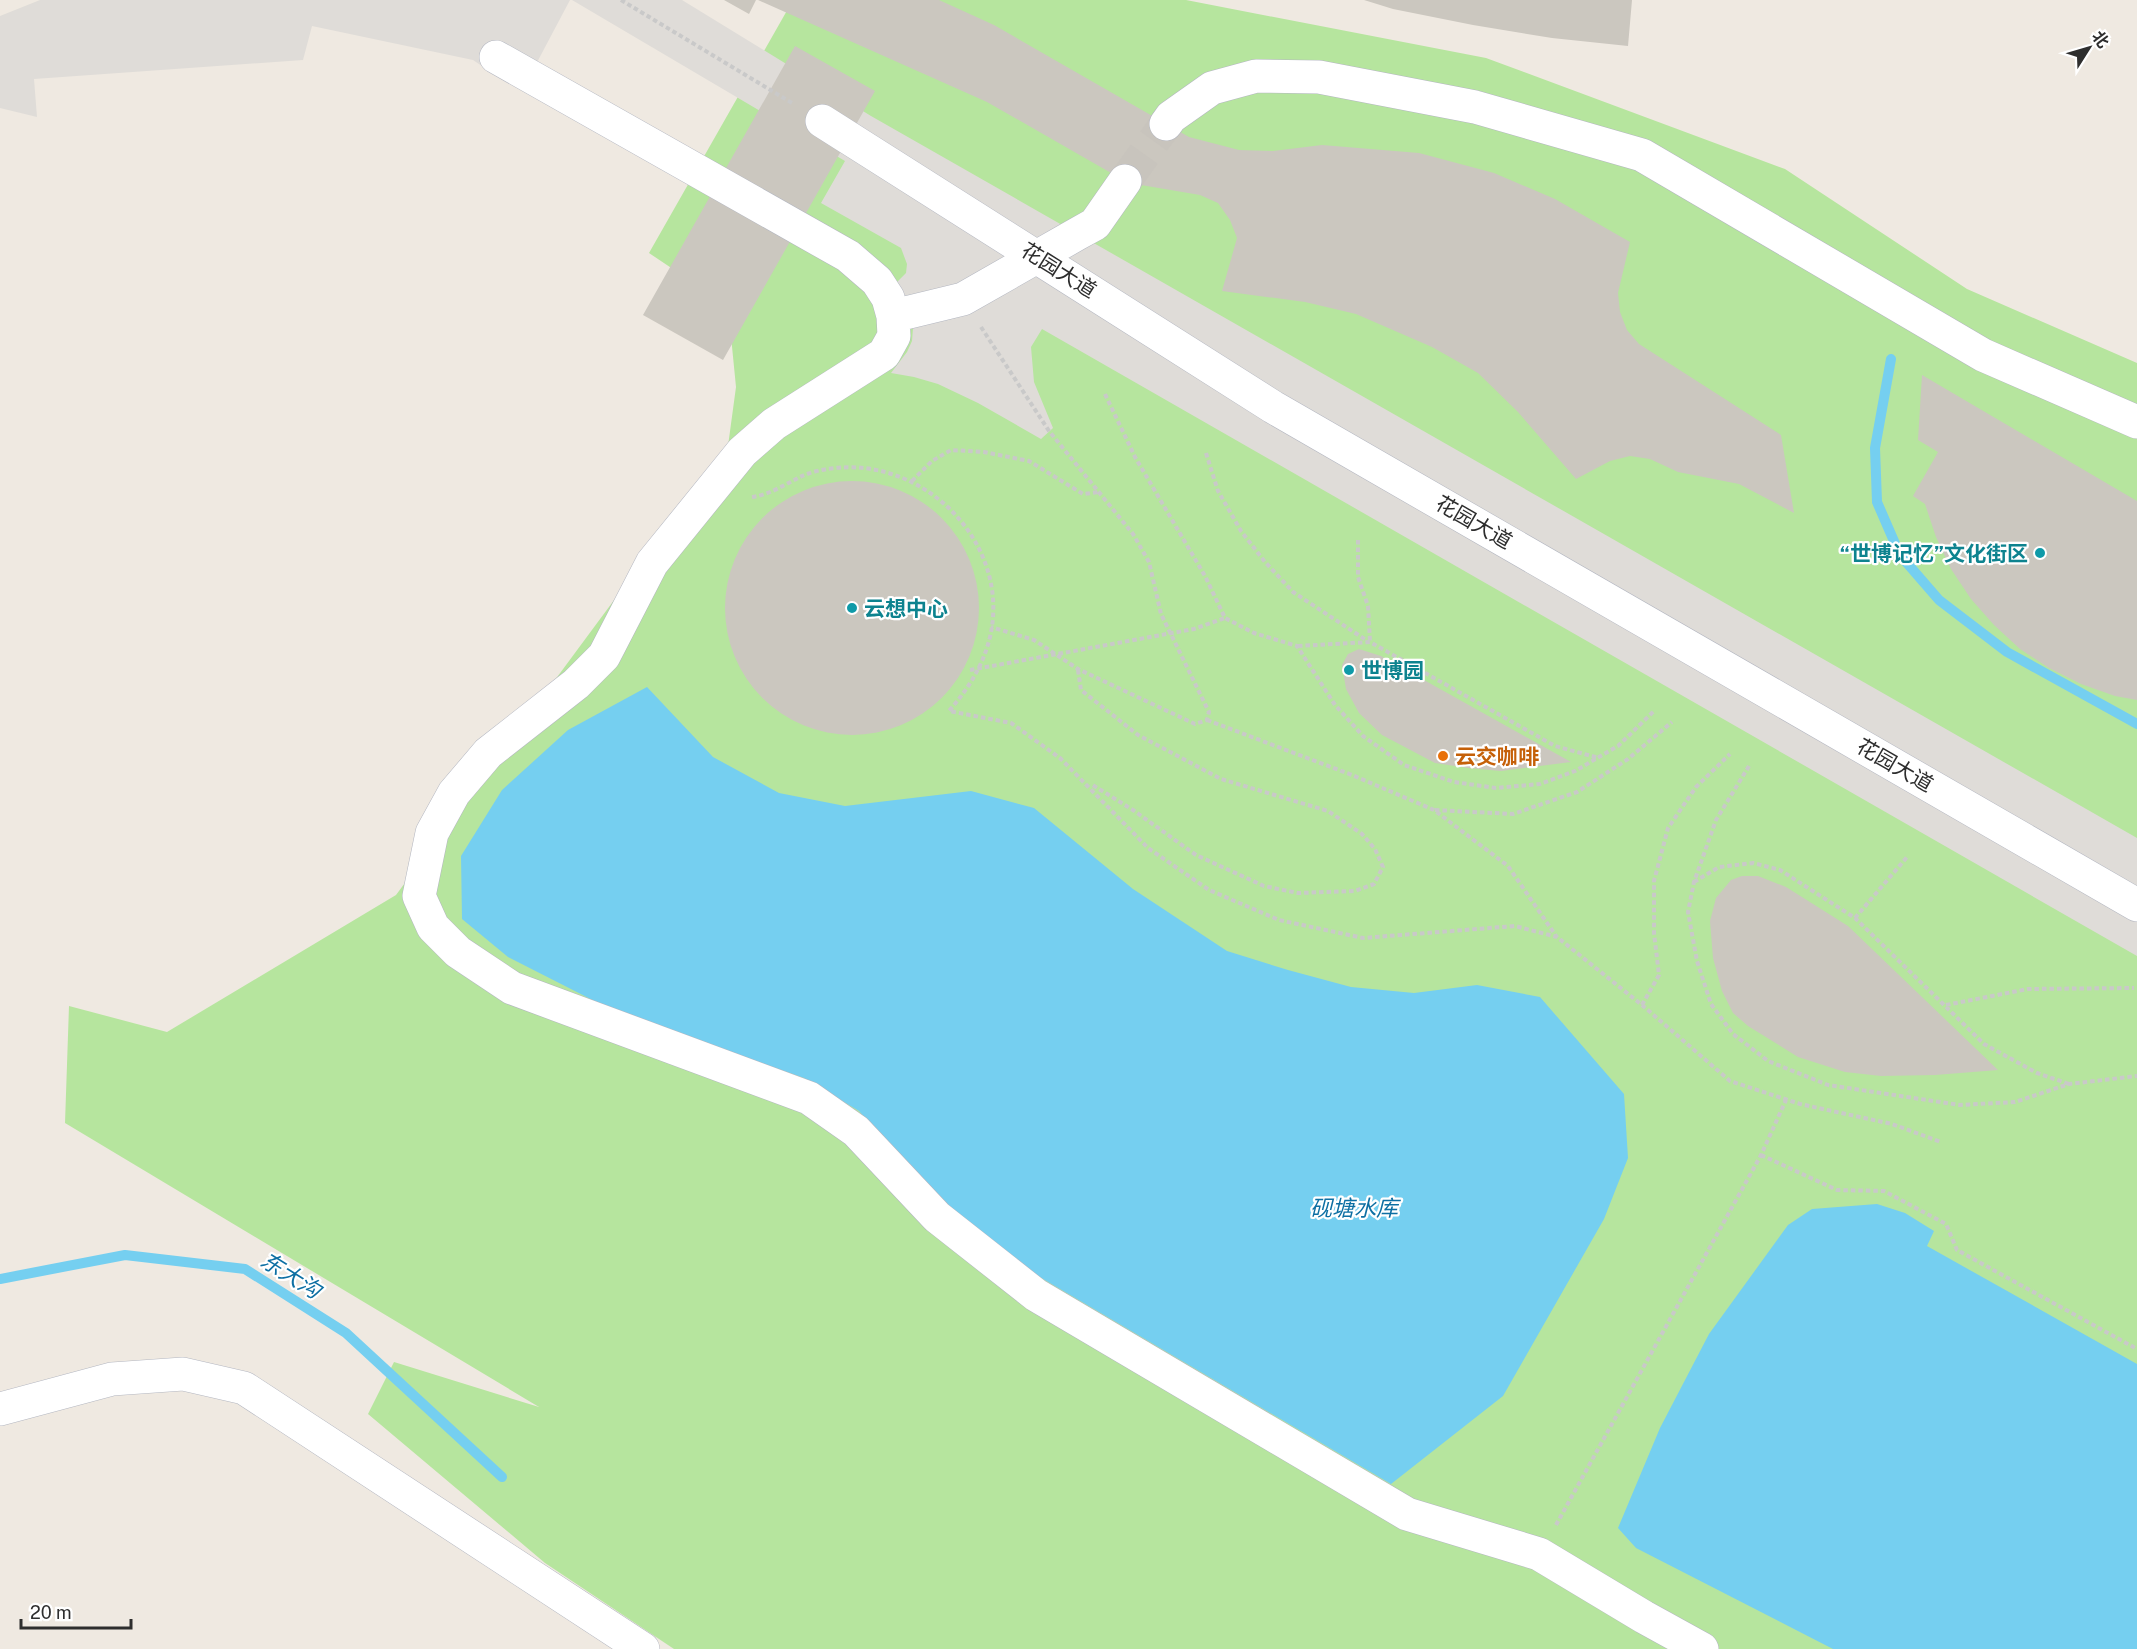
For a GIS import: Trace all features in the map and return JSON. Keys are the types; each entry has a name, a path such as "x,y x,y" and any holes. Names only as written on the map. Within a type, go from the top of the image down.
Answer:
{"street":[{"path":"495,57 848,256 877,281 888,298 893,316 894,336 884,354 774,424 742,452 652,563 604,657 576,684 488,753 454,793 432,833 419,896 433,927 458,952 512,988 808,1098 856,1131 937,1217 1036,1295 1407,1514 1539,1554 1702,1649"},
{"path":"1166,124 1171,117 1212,88 1256,76 1319,77 1475,107 1642,155 1983,355 2137,422"},
{"name":"花园大道","path":"822,120 1273,406 2137,905"},
{"path":"893,316 963,299 1095,224 1125,181"},
{"path":"0,1409 112,1379 183,1374 244,1388 644,1649"}],"path":[{"path":"621,0 822,120"},
{"path":"963,299 1049,431 1133,534 1149,562 1161,614 1209,712 1207,720"},
{"path":"1105,394 1135,457 1205,576 1225,618 1254,633 1297,646 1370,642"},
{"path":"912,481 932,461 951,450 984,452 1029,461 1083,494 1100,492"},
{"path":"1206,453 1218,491 1241,531 1265,562 1293,592 1370,642 1556,746 1599,758"},
{"path":"711,491 754,498 805,475 834,468 863,468 892,473 912,481 944,501 964,523 979,548 989,576 993,605 991,627 982,663 969,688 949,711 1011,723 1060,758 1148,848 1209,890 1280,920 1364,938 1515,926 1557,937"},
{"path":"1358,540 1358,577 1368,606 1370,642"},
{"path":"970,670 1194,629 1225,618"},
{"path":"991,627 1035,640 1078,669 1195,724 1207,720 1352,775 1434,810 1508,866 1557,937 1642,1005 1730,1081 1786,1100 1893,1124 1941,1142"},
{"path":"1297,646 1335,705 1363,736 1404,765 1454,782 1496,788 1540,784 1575,771 1618,746 1654,711"},
{"path":"1078,669 1082,690 1138,735 1221,779 1328,811 1362,834 1375,849 1383,867 1374,884 1355,891 1298,893 1264,886 1196,855 1133,810 1085,781"},
{"path":"1434,810 1513,814 1577,792 1628,759 1672,722"},
{"path":"1642,1005 1659,975 1654,933 1654,881 1668,828 1696,787 1730,754"},
{"path":"1749,766 1716,820 1694,882 1688,912 1696,961 1711,1004 1733,1034 1768,1061 1828,1085 1960,1105 2015,1102 2068,1084 2137,1076"},
{"path":"1855,918 1907,857"},
{"path":"1694,882 1719,867 1753,863 1780,870 1855,918 1984,1044 2037,1073 2068,1084"},
{"path":"1945,1005 2028,989 2134,988"},
{"path":"1539,1554 1761,1155 1786,1100"},
{"path":"1761,1155 1837,1190 1884,1191 1946,1224 1957,1250 2137,1349"}],"green space":[{"name":"世博园","path":"793,0 1186,0 1486,58 1785,169 1967,289 2137,363 2137,1649 674,1649 545,1563 368,1414 394,1362 539,1407 65,1123 69,1006 167,1032 396,895 728,446 736,387 728,306 649,253"}],"shaded area":[{"path":"40,0 570,0 534,68 488,70 473,60 312,26 303,60 34,79 37,117 0,108 0,16"},
{"path":"572,0 682,0 871,116 2137,838 2137,956 1042,329 1031,347 1034,382 1053,428 1041,439 978,403 938,384 891,373 907,352 912,341 913,328 896,283 906,273 907,264 901,248 821,203 845,161"}],"water":[{"name":"砚塘水库","path":"647,687 713,757 779,793 845,806 971,791 1034,808 1133,889 1227,951 1351,987 1414,993 1477,985 1540,997 1624,1094 1628,1158 1604,1219 1503,1396 1391,1484 1038,1276 977,1246 859,1111 804,1078 622,1015 508,957 462,919 461,856 502,790 568,730"},
{"path":"1877,1204 1905,1213 1934,1231 1927,1246 2137,1364 2137,1649 1833,1649 1636,1548 1618,1528 1660,1428 1709,1334 1788,1225 1812,1209"}],"building":[{"path":"724,0 756,0 749,14"},
{"path":"758,0 939,0 994,25 1189,137 1239,150 1273,151 1322,145 1419,153 1494,173 1555,199 1630,242 1618,293 1620,312 1627,330 1639,344 1781,435 1794,513 1739,484 1678,472 1650,459 1630,456 1610,461 1576,479 1518,412 1478,373 1432,347 1356,314 1305,302 1222,291 1237,238 1230,220 1218,203 1200,195 1125,181 987,102"},
{"path":"1364,0 1632,0 1628,46 1552,38 1473,25 1393,9"},
{"path":"795,46 875,91 723,360 643,315"},
{"name":"“世博记忆”文化街区","path":"1922,375 2137,501 2137,700 2115,696 2081,684 2049,668 2020,649 1971,599 1951,569 1936,537 1925,504 1913,496 1938,452 1918,440"},
{"name":"云想中心","path":"852,481 877,484 901,491 912,496 942,518 964,548 969,559 976,583 979,608 976,633 969,657 964,668 942,698 912,720 901,725 877,732 852,735 827,732 803,725 792,720 762,698 740,668 735,657 728,633 725,608 728,583 735,559 740,548 762,518 792,496 803,491 827,484"},
{"path":"1359,649 1381,656 1571,762 1501,771 1468,768 1435,763 1382,735 1359,713 1346,689 1342,665 1348,654"},
{"path":"1742,876 1758,876 1786,887 1848,926 1998,1070 1881,1076 1845,1072 1798,1057 1748,1026 1733,1013 1722,991 1713,958 1710,921 1716,898 1731,880"}],"waterway":[{"path":"1891,359 1875,448 1877,502 1900,555 1939,600 2007,652 2137,724"},
{"name":"东大沟","path":"0,1279 125,1255 245,1269 346,1333 502,1477"}],"tunnel":[{"path":"1125,181 1166,124"}],"place":[{"name":"“世博记忆”文化街区","path":"2040,553"},
{"name":"云想中心","path":"852,608"},
{"name":"世博园","path":"1349,670"},
{"name":"云交咖啡","path":"1443,756"}]}
